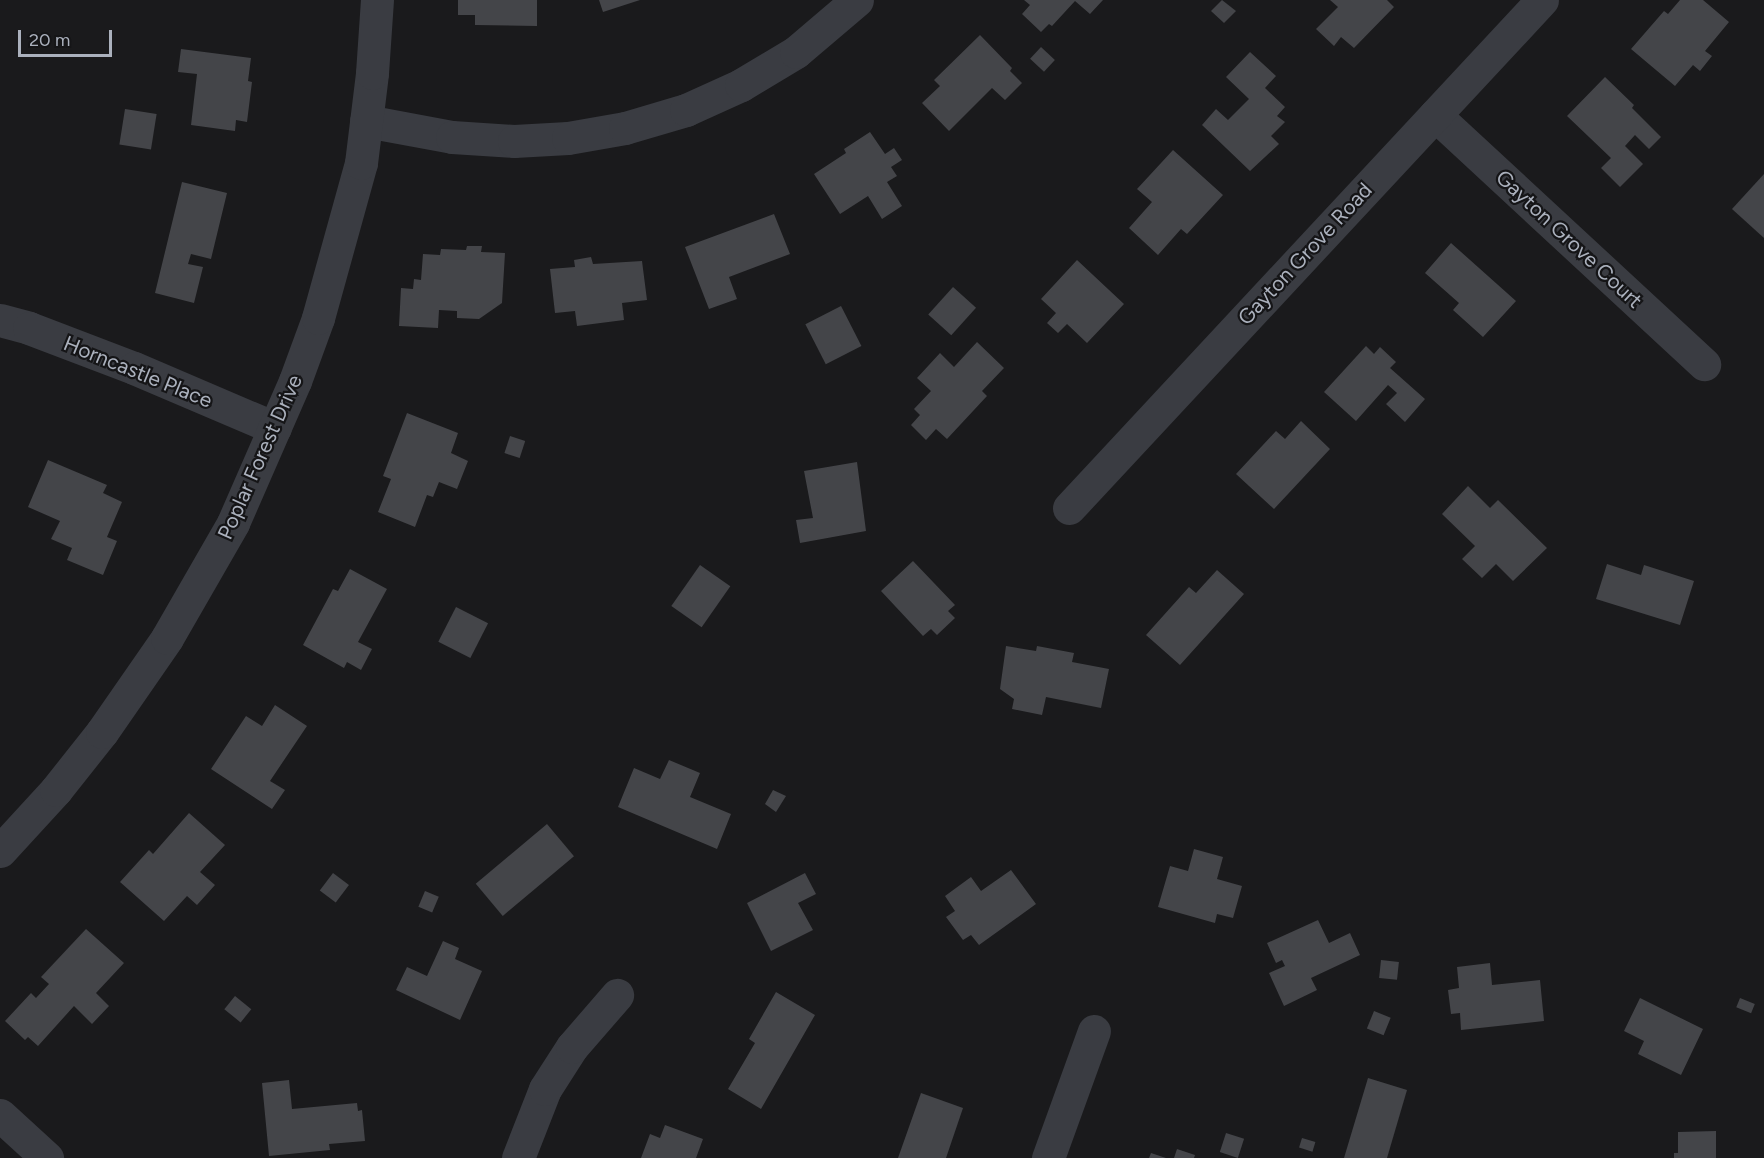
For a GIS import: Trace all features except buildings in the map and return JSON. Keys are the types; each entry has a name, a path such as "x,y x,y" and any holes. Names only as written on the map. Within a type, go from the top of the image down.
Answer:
{"street":[{"name":"Poplar Forest Drive","path":"0,851 56,790 96,741 167,638 233,523 318,318 361,163 377,0"},
{"path":"366,121 452,137 514,141 568,138 625,128 686,110 741,85 796,52 857,0"},
{"name":"Gayton Grove Road","path":"1069,508 1542,0"},
{"name":"Gayton Grove Court","path":"1435,115 1704,364"},
{"name":"Horncastle Place","path":"0,320 29,328 134,368 274,428"},
{"path":"518,1158 545,1089 572,1047 617,995"},
{"path":"1048,1158 1094,1031"},
{"path":"0,1115 47,1158"}]}
